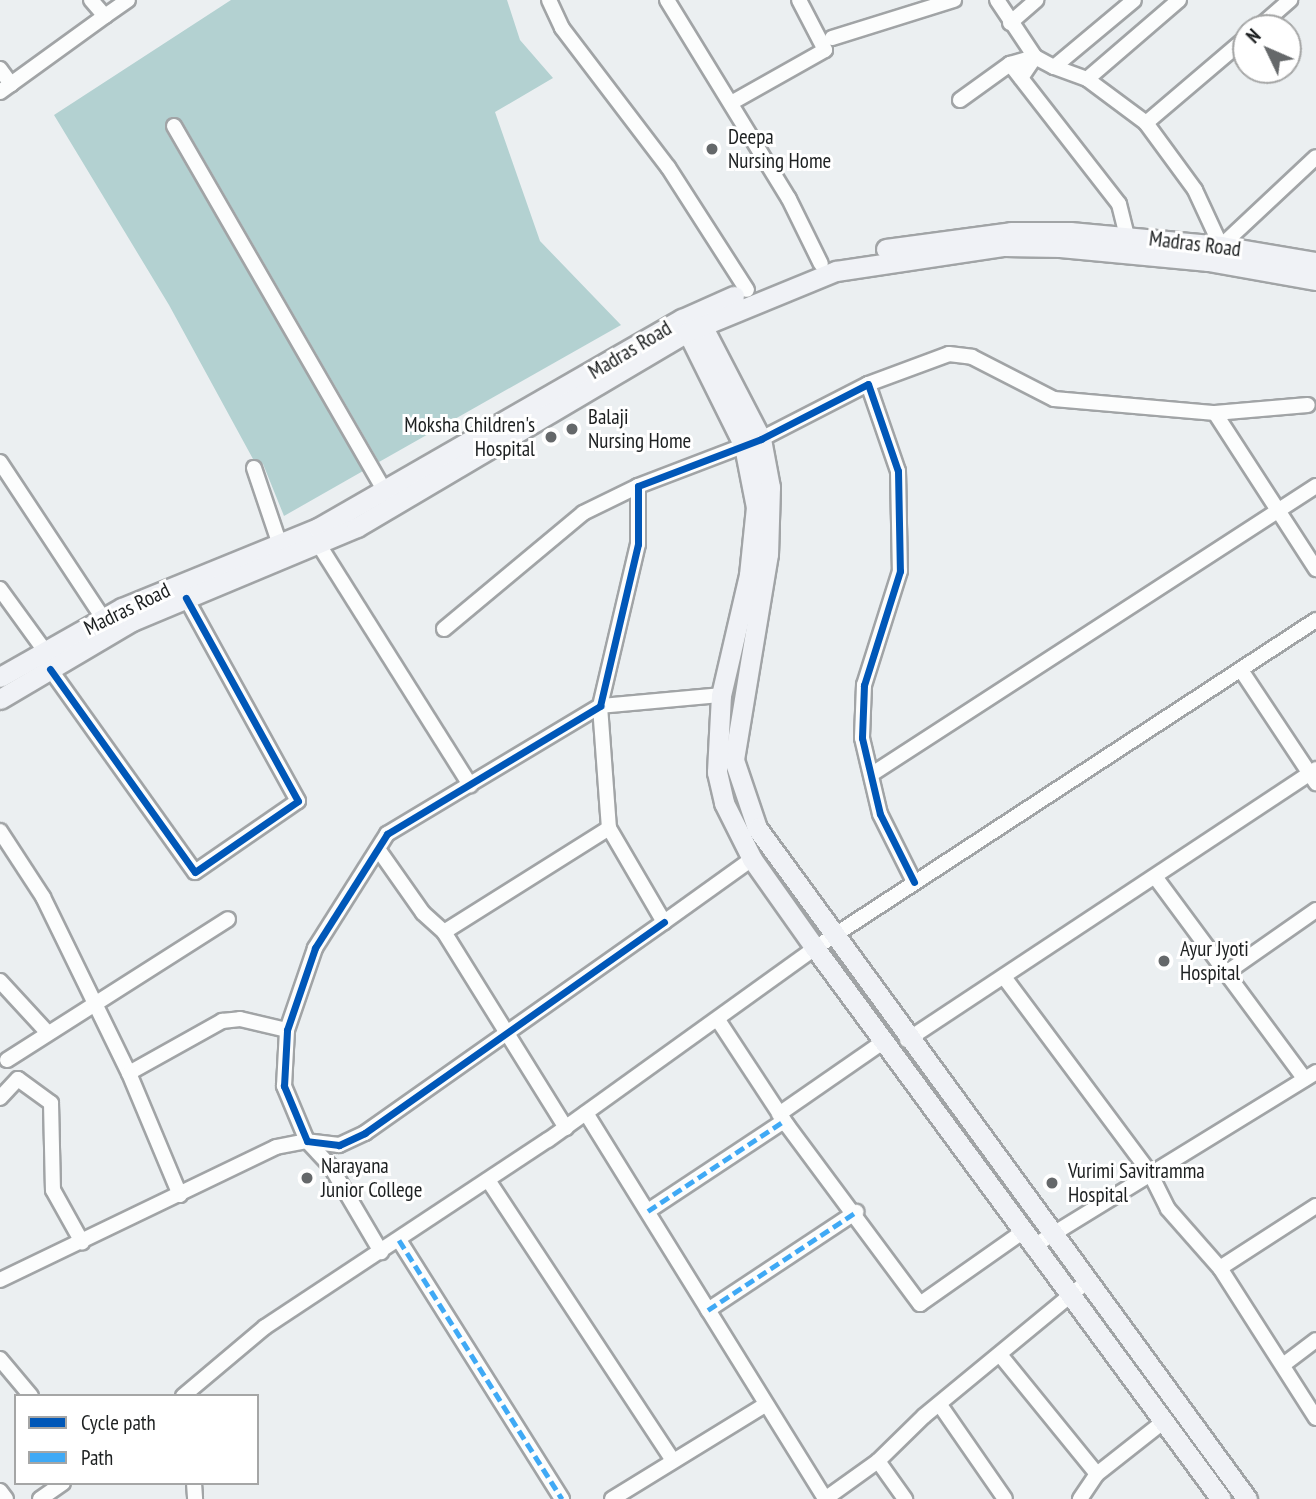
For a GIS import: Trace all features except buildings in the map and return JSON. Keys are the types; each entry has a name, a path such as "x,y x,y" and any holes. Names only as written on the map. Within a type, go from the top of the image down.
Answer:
{"main road":[{"name":"Madras Road","path":"108,626 385,491 747,290 821,264 919,243 1011,232 1123,243 1221,246 1316,262"},
{"path":"0,699 48,660 108,626 319,545 433,486 692,322 836,271 1004,246 1123,243 1316,280"},
{"path":"692,322 752,443 772,520 734,760 757,828 907,1040 1053,1233 1247,1499"},
{"path":"752,443 756,507 754,541 721,695 719,787 752,859 1068,1296 1221,1499"},
{"path":"0,677 48,660"}],"street":[{"path":"91,0 105,16"},
{"path":"0,69 5,88 128,0"},
{"path":"549,0 562,28 668,167 747,290"},
{"path":"667,0 731,103 821,264"},
{"path":"731,103 825,50 799,0"},
{"path":"832,38 954,0"},
{"path":"997,0 1035,57 1087,79 1146,123 1195,190 1221,246 1316,157"},
{"path":"1010,23 1036,0"},
{"path":"1054,67 1134,0"},
{"path":"1087,79 1179,0"},
{"path":"1274,14 1290,0"},
{"path":"1146,123 1232,50"},
{"path":"960,100 1010,64 1035,57"},
{"path":"1021,78 1035,57"},
{"path":"1010,64 1119,204 1123,243"},
{"path":"174,126 385,491"},
{"path":"444,629 583,513 638,486 752,443 868,384 949,354 972,357 1054,399 1215,412 1308,405"},
{"path":"868,384 898,471 900,571 864,685 862,738 880,814 914,882"},
{"path":"1215,412 1282,510 1316,569"},
{"path":"0,462 108,626"},
{"path":"254,468 279,542"},
{"path":"638,486 638,544 600,706 609,828 664,922"},
{"path":"872,774 1316,486"},
{"path":"319,545 470,785"},
{"path":"0,589 195,872 298,801 186,598"},
{"path":"188,1394 265,1327 488,1181 816,948 1316,620"},
{"path":"907,1040 1314,775 1241,670"},
{"path":"381,1252 331,1167 307,1141 284,1086 287,1030 315,948 387,834 600,706 721,695"},
{"path":"444,932 609,828"},
{"path":"0,831 43,897 129,1073 180,1195"},
{"path":"378,849 423,914 444,932 565,1128"},
{"path":"0,1280 276,1147 307,1141 339,1145 365,1133 752,859"},
{"path":"718,1020 782,1118 856,1212 920,1304 1027,1240 1053,1233 1310,1076 1226,973 1156,878"},
{"path":"1226,973 1316,910"},
{"path":"82,1242 53,1189 51,1103 18,1079 3,1056 48,1033 229,919"},
{"path":"1004,978 1150,1173 1168,1209 1220,1268 1316,1418"},
{"path":"0,981 48,1033"},
{"path":"129,1073 222,1021 240,1019 287,1030"},
{"path":"648,1211 782,1118 883,1042"},
{"path":"0,1098 18,1079"},
{"path":"586,1113 825,1499 878,1461 940,1405 1088,1281"},
{"path":"488,1181 673,1461"},
{"path":"1220,1268 1316,1206"},
{"path":"708,1310 856,1212"},
{"path":"399,1240 562,1499"},
{"path":"1283,1365 1316,1340"},
{"path":"1001,1356 1097,1474"},
{"path":"0,1359 29,1394"},
{"path":"612,1499 765,1405"},
{"path":"940,1405 1005,1499"},
{"path":"1080,1499 1097,1474 1163,1422"},
{"path":"878,1461 905,1499"},
{"path":"40,1499 60,1485"},
{"path":"0,1491 6,1499"}],"marked path":[{"path":"648,1211 784,1121"},
{"path":"708,1310 856,1212"},
{"path":"399,1240 562,1499"}],"cycle path":[{"path":"664,922 365,1133 339,1145 307,1141 284,1086 287,1030 315,948 387,834 600,706 638,544 638,486 761,439 868,384 898,471 900,571 864,685 862,738 880,814 914,882"},
{"path":"50,669 195,872 298,801 186,598"}],"place":[{"name":"Deepa Nursing Home","path":"712,149"},
{"name":"Balaji Nursing Home","path":"572,429"},
{"name":"Moksha Children's Hospital","path":"551,437"},
{"name":"Ayur Jyoti Hospital","path":"1164,961"},
{"name":"Narayana Junior College","path":"307,1178"},
{"name":"Vurimi Savitramma Hospital","path":"1052,1183"}]}
